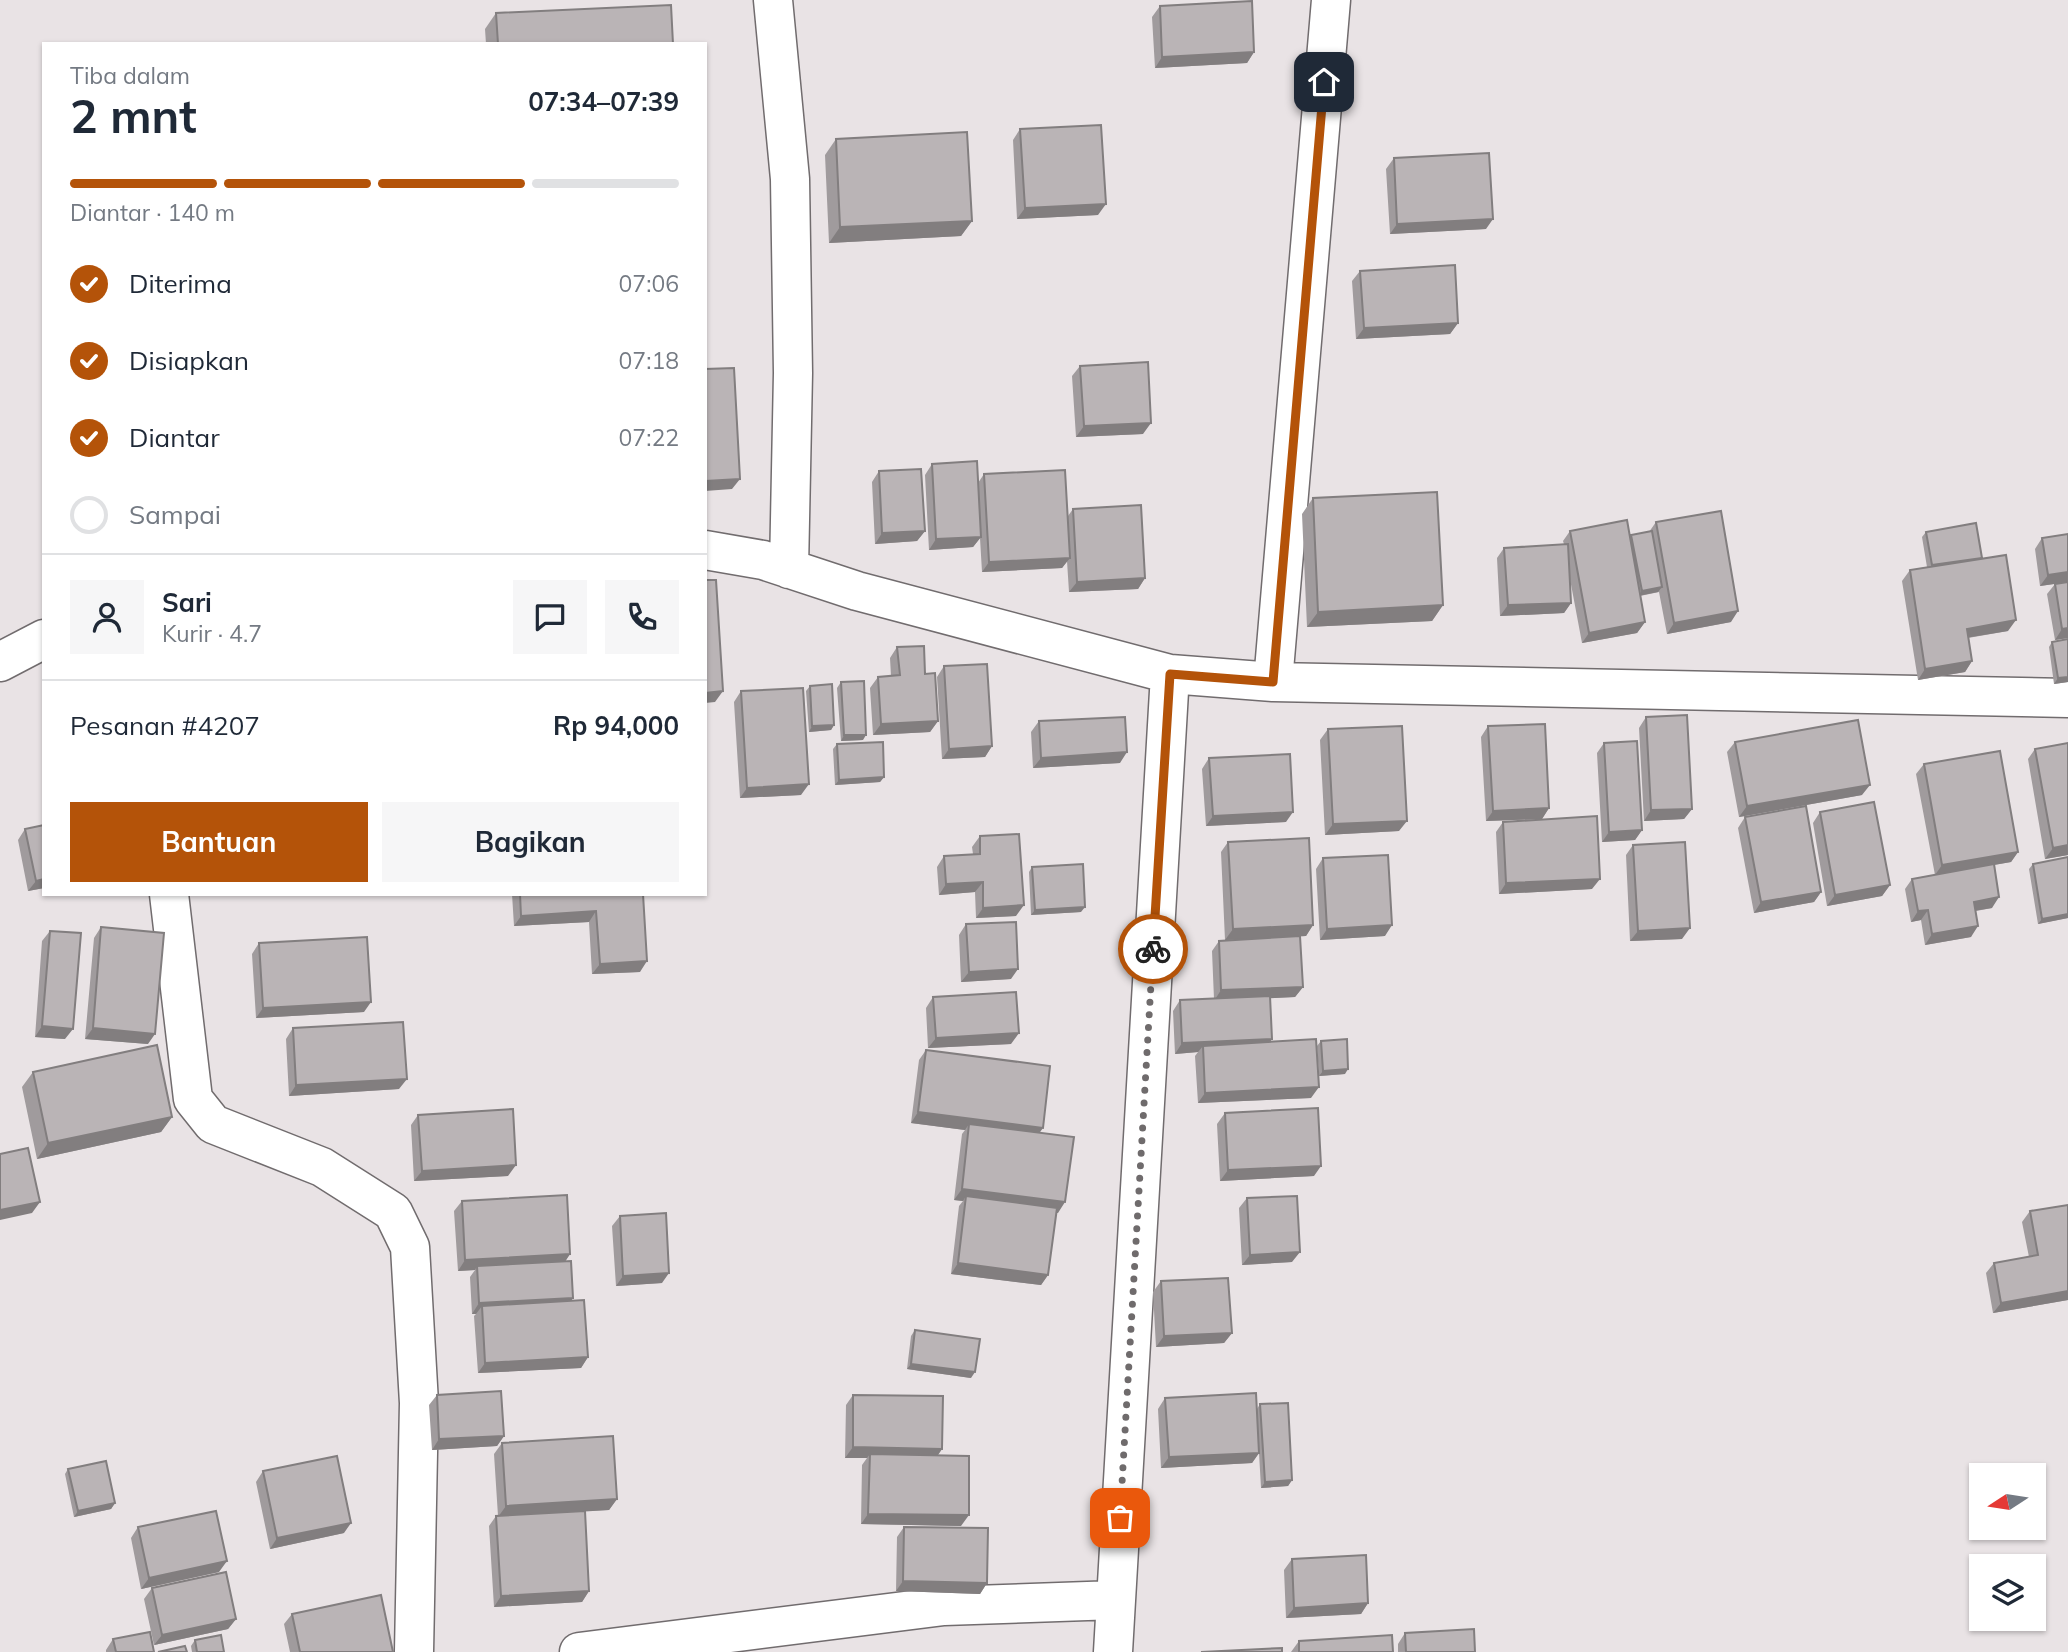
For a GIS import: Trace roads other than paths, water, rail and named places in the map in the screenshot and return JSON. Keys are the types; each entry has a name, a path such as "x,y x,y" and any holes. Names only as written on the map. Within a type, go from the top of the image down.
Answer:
{"street":[{"path":"773,0 790,179 793,373 789,569"},
{"path":"1273,682 1331,0"},
{"path":"707,550 763,560 856,591 1170,674 1273,682 2068,698"},
{"path":"0,662 42,640"},
{"path":"1113,1652 1170,674"},
{"path":"169,896 193,1099 213,1124 322,1167 393,1212 410,1247 419,1403 414,1652"},
{"path":"579,1652 944,1606 1116,1600"}]}
